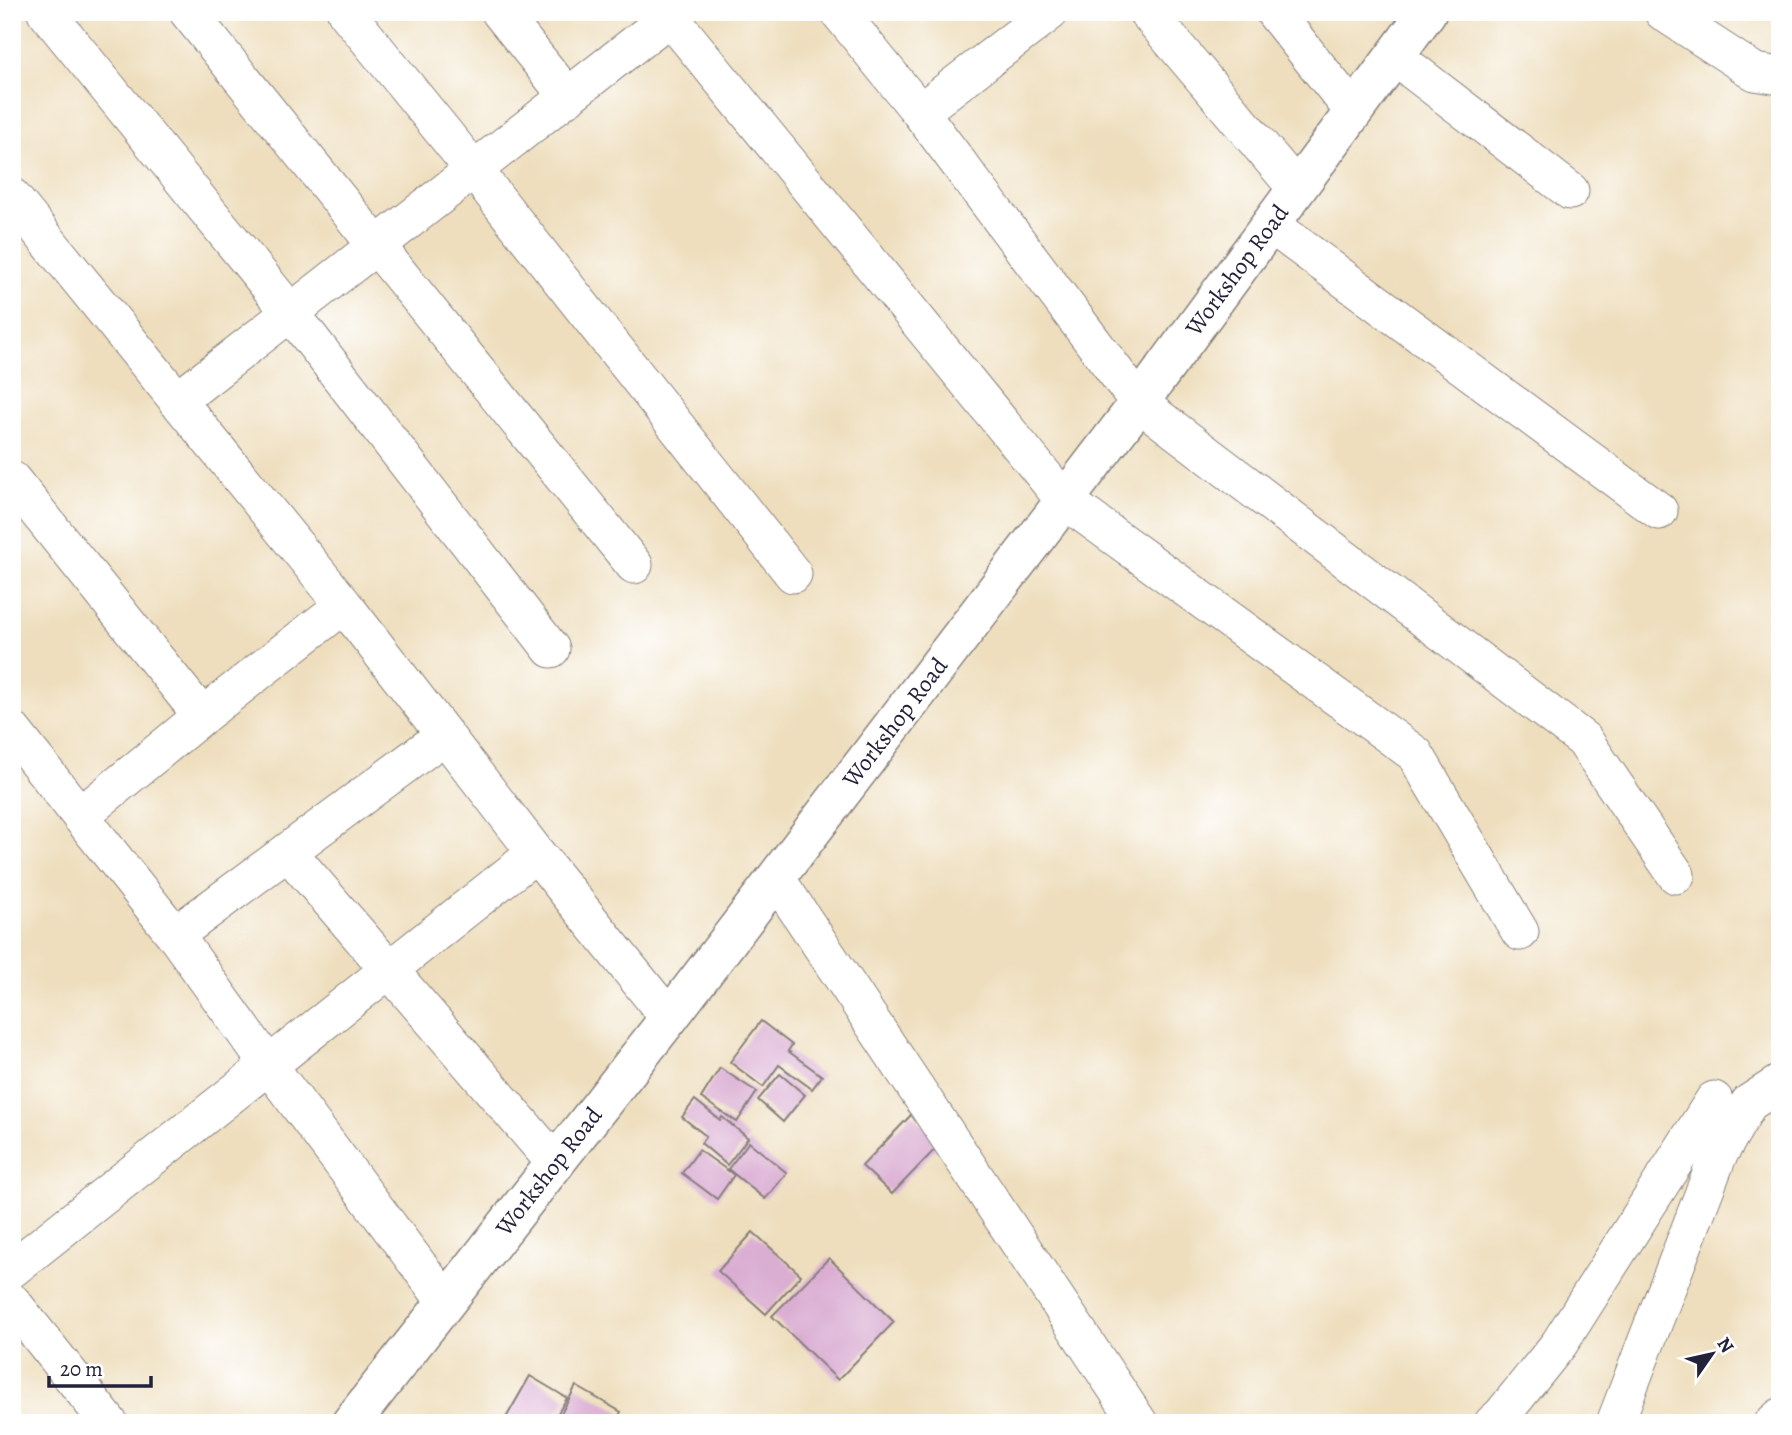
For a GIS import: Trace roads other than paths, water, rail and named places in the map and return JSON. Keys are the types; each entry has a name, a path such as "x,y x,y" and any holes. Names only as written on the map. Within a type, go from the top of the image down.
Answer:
{"street":[{"path":"46,12 290,313 551,649"},
{"path":"188,12 634,565"},
{"path":"346,12 793,574"},
{"path":"500,12 568,97"},
{"path":"839,12 920,112 1139,403 1584,740 1676,875"},
{"path":"1147,12 1297,189"},
{"path":"1274,12 1354,112"},
{"path":"1663,12 1755,72 1780,76"},
{"path":"177,401 673,15 1064,500 1415,754 1520,932"},
{"name":"Workshop Road","path":"357,1421 446,1301 669,1018 1139,403 1395,57 1420,15"},
{"path":"920,112 1030,18"},
{"path":"1395,57 1570,191"},
{"path":"12,197 344,606 536,853 669,1018"},
{"path":"1271,225 1659,511"},
{"path":"12,480 202,716"},
{"path":"80,816 202,716 344,606"},
{"path":"12,730 175,935 269,1066 446,1301"},
{"path":"175,935 445,735"},
{"path":"288,852 556,1164"},
{"path":"12,1269 536,853"},
{"path":"776,878 1139,1423"},
{"path":"1615,1423 1718,1156 1749,1103 1780,1083"},
{"path":"1493,1423 1559,1344 1714,1100"},
{"path":"12,1302 109,1423"},
{"path":"1773,1423 1780,1417"}]}
